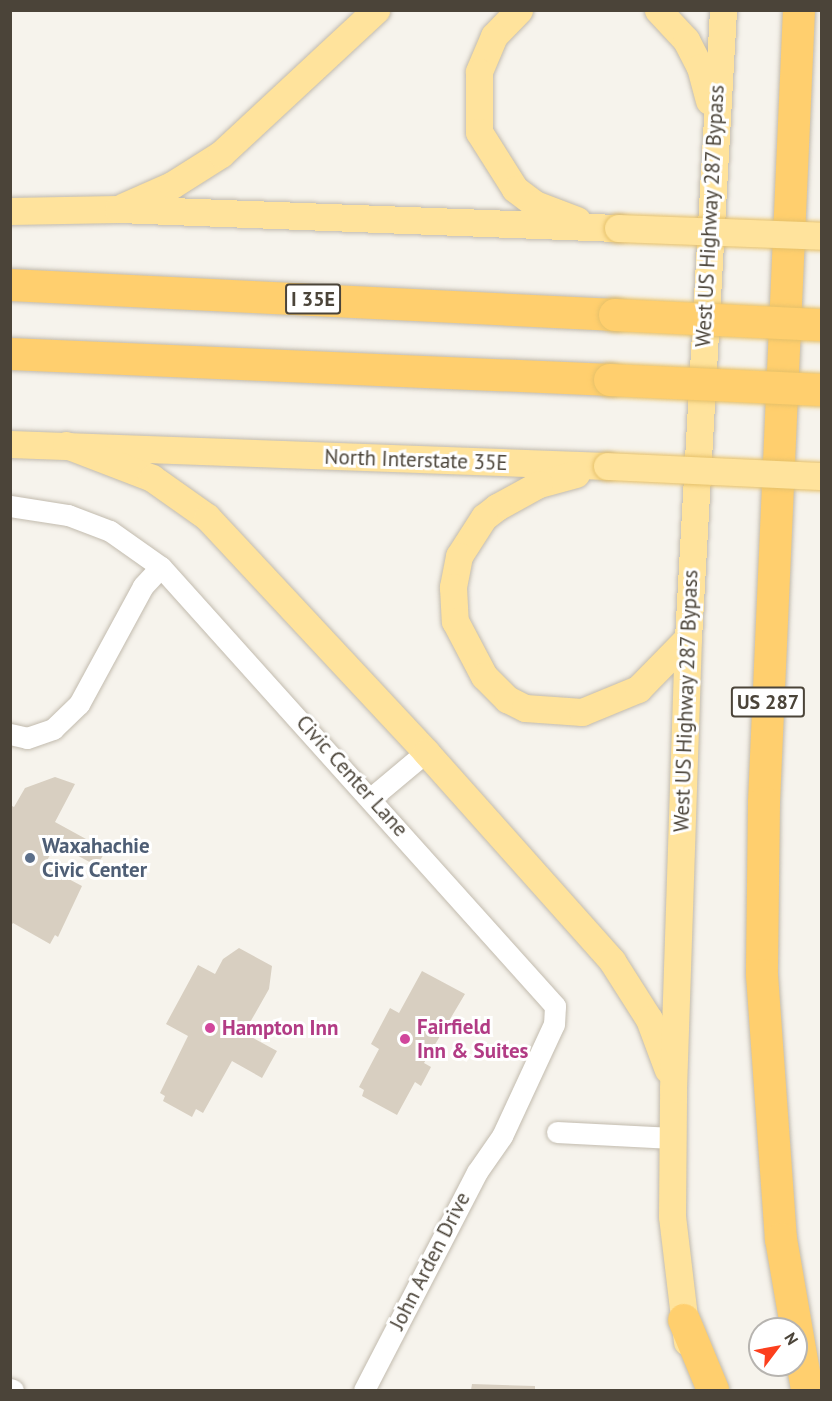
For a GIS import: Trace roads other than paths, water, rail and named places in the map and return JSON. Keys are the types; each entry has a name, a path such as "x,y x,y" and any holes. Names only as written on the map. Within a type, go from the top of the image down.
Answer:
{"highway":[{"name":"US 287","path":"799,10 764,803 762,975 781,1239 807,1390"},
{"name":"I 35E","path":"10,285 822,325"},
{"path":"10,354 822,390"},
{"path":"684,1320 713,1390"}],"main road":[{"path":"118,209 172,185 221,154 376,10"},
{"path":"519,10 494,36 478,72 478,132 505,178 526,199 608,228"},
{"path":"658,10 686,40 700,67 712,138"},
{"name":"West US Highway 287 Bypass","path":"700,1390 684,1320 673,1227 672,1138 688,638 712,138 723,10"},
{"path":"10,211 118,209 822,236"},
{"name":"North Interstate 35E","path":"10,444 822,476"},
{"path":"66,445 152,478 207,517 426,752 612,961 649,1019 673,1089"},
{"path":"607,466 539,484 484,517 465,543 455,572 453,604 460,637 484,676 507,699 537,711 565,713 596,709 626,697 663,669 688,638"}],"street":[{"name":"Civic Center Lane","path":"10,506 68,515 110,531 161,567 371,798 555,1006 554,1024 502,1136"},
{"path":"10,734 27,738 53,729 79,704 143,586 161,567"},
{"path":"371,798 426,752"},
{"path":"557,1132 672,1138"},
{"name":"John Arden Drive","path":"364,1390 472,1180 502,1136"}],"place":[{"name":"Waxahachie Civic Center","path":"30,858"},
{"name":"Hampton Inn","path":"210,1028"},
{"name":"Fairfield Inn & Suites","path":"405,1039"}]}
